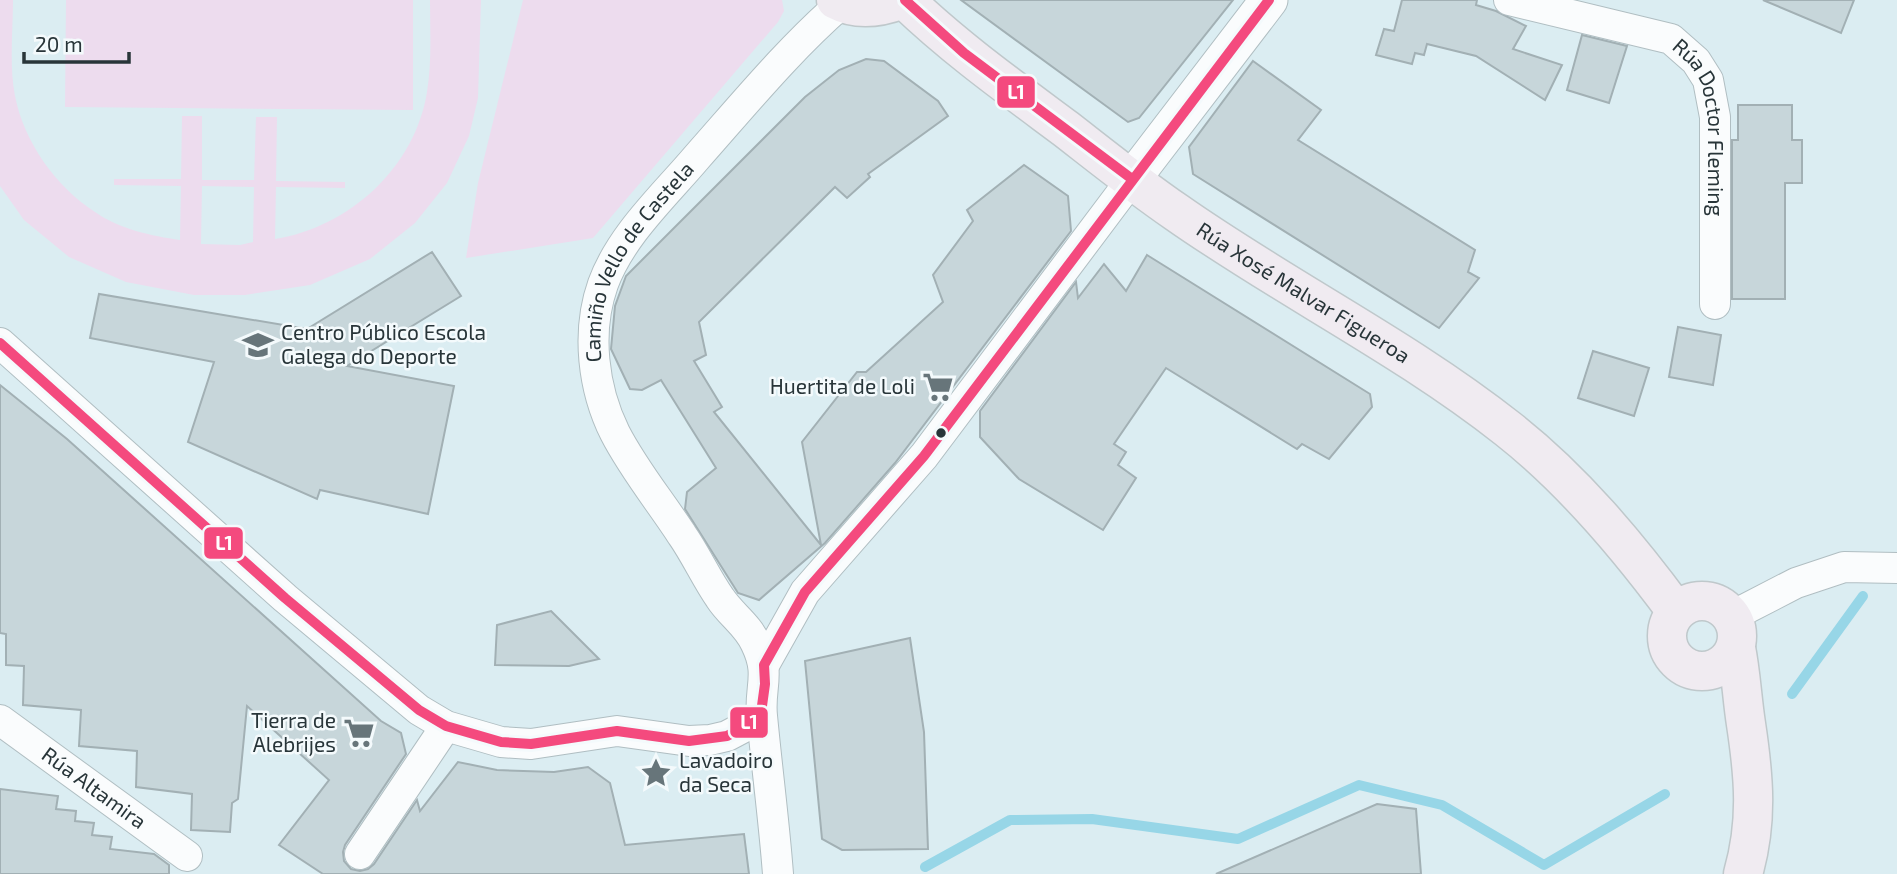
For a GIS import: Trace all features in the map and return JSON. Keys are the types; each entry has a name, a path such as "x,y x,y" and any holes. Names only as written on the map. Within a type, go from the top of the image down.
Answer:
{"main road":[{"path":"839,2 862,8 881,7 903,0"},
{"name":"Rúa Xosé Malvar Figueroa","path":"903,0 964,52 1175,212 1449,386 1509,430 1548,463 1594,511 1656,582 1676,611"},
{"path":"1734,632 1730,658 1722,666 1712,670 1689,669 1679,663 1667,644 1670,621 1676,611 1685,605 1705,601 1716,603 1734,632 1752,758 1754,804 1750,850 1743,874"},
{"path":"1700,671 1725,694 1746,723"}],"street":[{"path":"778,874 768,758 761,713 765,684 764,665 805,592 924,456 1269,0"},
{"name":"Rúa Doctor Fleming","path":"1509,0 1671,39 1696,61 1708,80 1715,117 1715,304"},
{"name":"Camiño Vello de Castela","path":"764,665 748,629 718,596 691,549 640,476 616,435 600,393 595,366 594,335 603,284 615,258 636,227 778,66 839,2"},
{"path":"0,343 285,598 419,710 446,726 501,742 531,744 617,731 689,741 710,740 744,727 761,713"},
{"path":"1734,632 1796,583 1844,567 1897,568"},
{"name":"Rúa Altamira","path":"0,720 187,856"},
{"path":"360,854 446,726"}],"shaded area":[{"path":"0,0 13,0 12,60 15,96 26,130 44,162 67,190 104,218 136,231 180,240 181,186 114,185 114,179 181,179 182,116 202,116 202,180 254,180 256,117 277,117 276,181 345,182 345,188 276,187 275,239 329,222 375,189 409,145 427,92 430,0 481,0 478,98 469,136 447,183 415,223 370,259 310,285 245,295 194,295 126,282 69,257 24,220 0,186","holes":["202,186 254,187 253,242 240,245 201,244"]},
{"path":"66,0 413,0 413,110 65,107"},
{"path":"523,0 782,0 784,11 778,22 593,238 466,258 478,183"}],"building":[{"path":"961,0 1233,0 1139,118 1128,122"},
{"path":"1402,0 1477,0 1476,5 1496,11 1526,26 1513,49 1562,65 1545,100 1476,56 1427,44 1424,55 1415,53 1412,64 1376,55 1384,29 1394,31"},
{"path":"1763,0 1854,0 1841,33"},
{"path":"1582,35 1627,46 1609,103 1567,90"},
{"path":"866,59 884,61 938,101 948,116 868,174 870,177 847,198 835,187 699,322 706,355 694,361 722,407 714,412 821,545 802,442 857,372 866,372 943,302 933,275 973,221 967,210 1024,165 1068,196 1071,231 895,463 825,543 759,600 738,593 685,509 687,492 716,468 661,380 642,390 630,389 611,349 615,306 626,276 805,97 839,70"},
{"path":"1253,61 1321,110 1298,140 1475,250 1468,272 1479,278 1439,328 1193,174 1189,147"},
{"path":"1738,105 1792,105 1792,140 1802,140 1802,183 1785,183 1785,299 1732,299 1732,140 1738,140"},
{"path":"432,252 461,296 347,366 454,386 428,514 320,490 317,499 188,442 214,362 90,338 99,294 307,329"},
{"path":"1147,255 1370,394 1372,407 1329,459 1302,444 1297,449 1166,368 1114,444 1126,452 1118,465 1136,478 1103,530 1019,479 980,437 980,411 1076,282 1078,298 1104,264 1126,291"},
{"path":"1678,327 1721,335 1713,385 1669,377"},
{"path":"1593,351 1649,368 1634,416 1578,398"},
{"path":"0,385 67,439 381,721 401,733 406,754 345,845 344,861 351,869 360,871 374,864 417,800 420,811 458,762 497,770 554,772 588,767 610,783 625,845 744,834 749,874 323,874 279,845 329,780 247,706 238,799 232,803 230,832 191,830 192,794 136,787 137,751 79,746 81,710 23,705 24,666 6,665 6,634 0,633"},
{"path":"551,611 599,659 569,666 495,665 497,625"},
{"path":"910,638 924,732 928,849 842,850 822,839 805,661"},
{"path":"0,789 58,796 56,809 76,811 75,821 94,823 92,835 112,837 110,849 154,854 169,865 169,874 0,874"},
{"path":"1377,804 1416,809 1421,874 1216,874"}],"waterway":[{"path":"1792,694 1863,596"},
{"path":"925,867 1010,820 1092,819 1238,839 1359,785 1442,805 1544,865 1665,794"}],"transit line":[{"name":"L1","path":"905,0 964,53 1132,179"},
{"name":"L1","path":"0,343 285,598 419,710 446,726 501,742 531,744 617,731 689,741 727,736 761,713 765,684 764,665 805,592 924,456 1269,0"}],"place":[{"name":"Centro Público Escola Galega do Deporte","path":"258,345"},
{"name":"Huertita de Loli","path":"938,387"},
{"name":"Tierra de Alebrijes","path":"359,733"},
{"name":"Lavadoiro da Seca","path":"656,773"}]}
